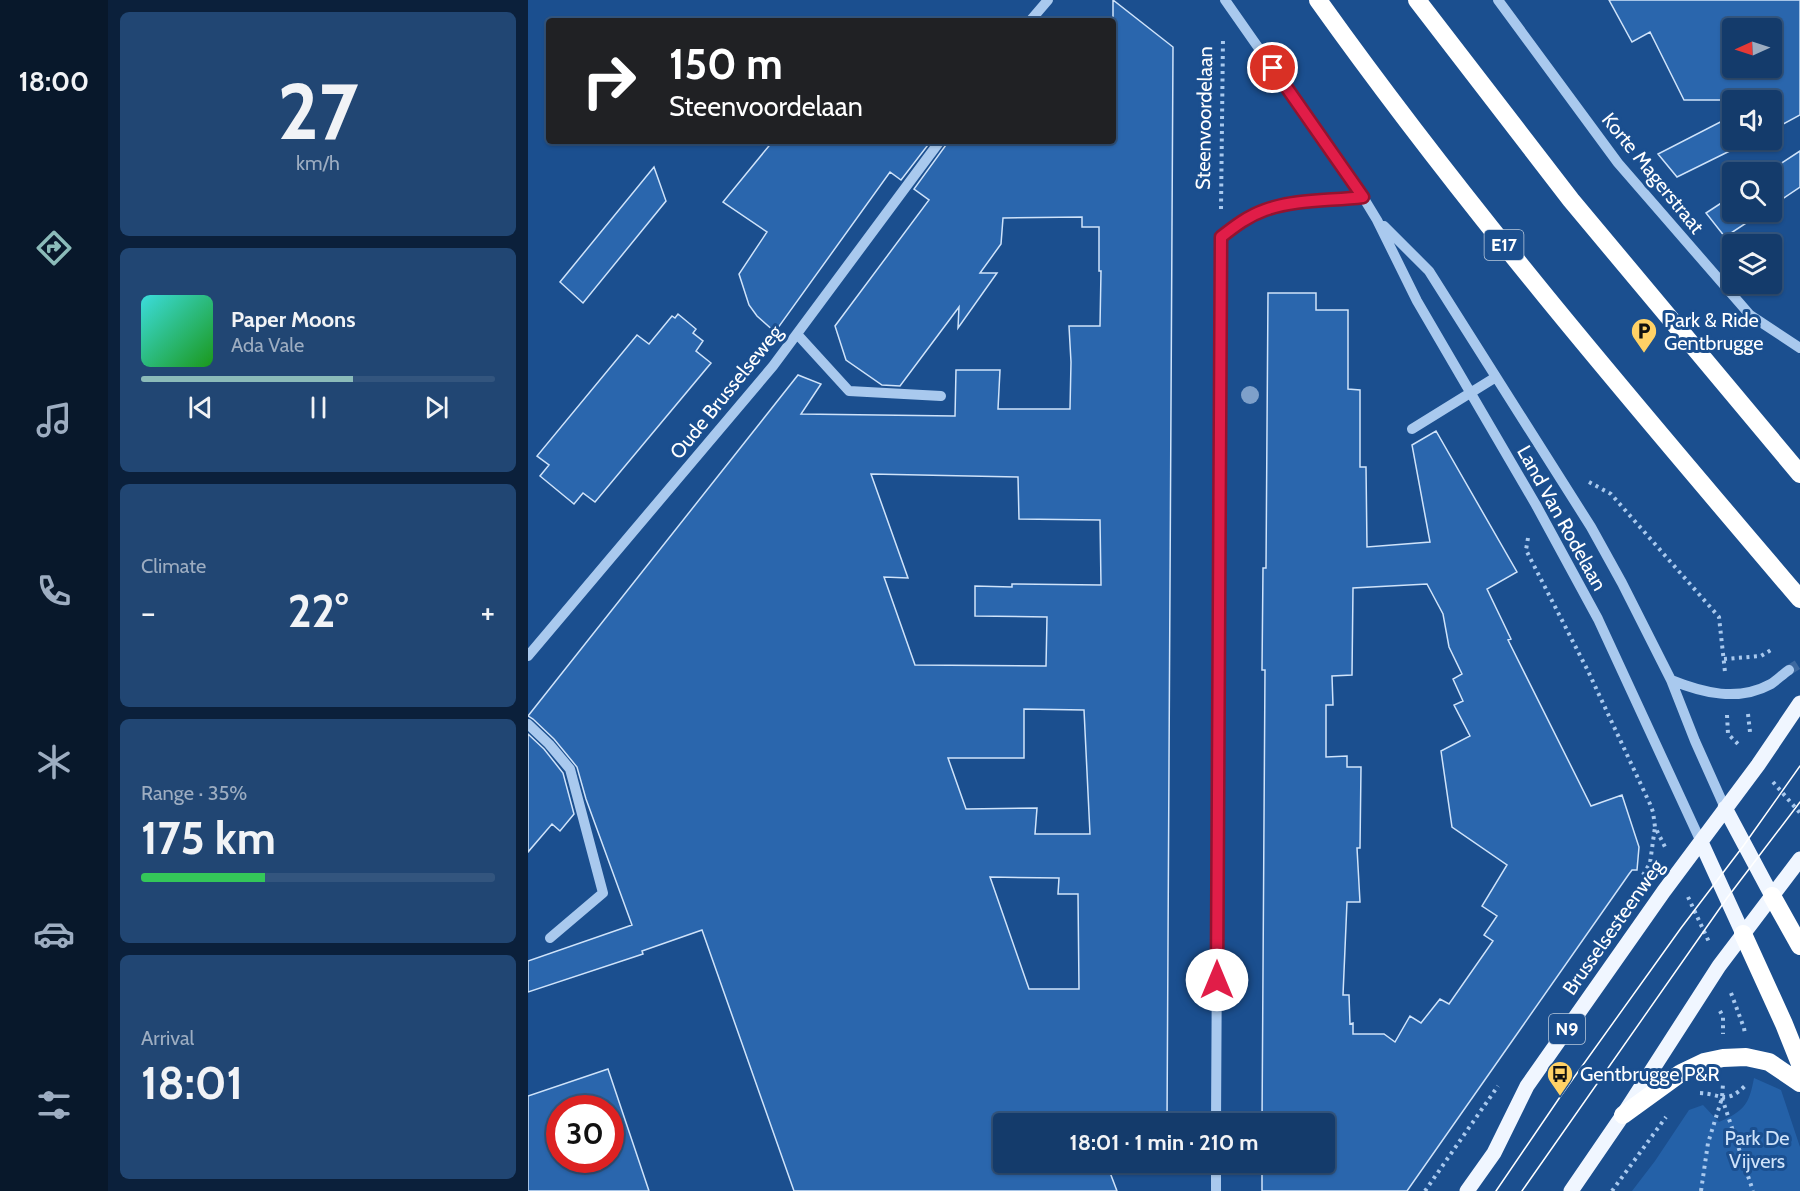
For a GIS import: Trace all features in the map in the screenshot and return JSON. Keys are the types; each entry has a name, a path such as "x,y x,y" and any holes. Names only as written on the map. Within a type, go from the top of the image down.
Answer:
{"highway":[{"name":"E17","path":"1318,0 1371,75 1521,266 1800,599"},
{"path":"1418,0 1571,200 1800,474"},
{"path":"1772,896 1800,946"},
{"path":"1743,934 1800,1064"},
{"path":"1623,1114 1681,1073 1704,1062 1724,1058 1746,1057 1769,1062 1800,1083"}],"main road":[{"name":"Brusselsesteenweg","path":"1467,1191 1494,1153 1527,1086 1800,703"},
{"path":"1725,808 1772,896"},
{"path":"1701,842 1743,934"},
{"path":"1571,1191 1719,966 1800,859"}],"street":[{"path":"1032,18 1047,0"},
{"name":"Land Van Rodelaan","path":"1225,0 1377,220 1417,301 1536,505 1598,619 1701,842"},
{"name":"Korte Magerstraat","path":"1498,0 1617,163 1750,315 1800,348"},
{"name":"Oude Brusselseweg","path":"528,656 773,366 938,144"},
{"path":"1216,1113 1221,237 1242,221 1264,210 1294,203 1363,197"},
{"name":"Land Van Rodelaan","path":"1377,220 1429,271 1591,527 1671,680 1725,808"},
{"path":"797,334 849,391 941,396"},
{"path":"1412,429 1496,377"},
{"path":"1671,680 1704,692 1726,695 1747,692 1770,684 1790,669"},
{"path":"528,724 570,769 603,893 550,938"},
{"path":"1216,1173 1216,1191"}],"path":[{"name":"Steenvoordelaan","path":"1221,237 1223,36"},
{"name":"Land Van Rodelaan","path":"1551,464 1611,494 1719,617 1725,675"},
{"path":"1526,550 1597,691 1650,804 1655,827 1650,863"},
{"path":"1724,659 1761,656 1771,650"},
{"path":"1726,709 1728,734 1742,748"},
{"path":"1748,710 1750,732"},
{"path":"1655,827 1719,966 1744,1028"},
{"path":"1693,1094 1703,1093 1722,1098 1735,1096 1745,1086 1745,1079"},
{"path":"1701,1191 1708,1143 1722,1098"},
{"path":"1722,1098 1753,1191"},
{"path":"1612,1191 1671,1109"}],"green space":[{"name":"Park De Vijvers","path":"1754,1078 1781,1090 1800,1147 1800,1191 1632,1191 1689,1110 1703,1105 1719,1122 1744,1106 1750,1095"}],"building":[{"path":"1113,0 1173,47 1167,1113 993,1113 993,1173 1110,1173 1117,1191 794,1191 702,930 642,951 643,954 528,992 528,961 632,925 586,799 577,767 554,739 528,716 798,375 821,384 801,414 955,416 956,370 1000,370 998,409 1070,409 1069,326 1100,326 1099,227 1082,227 1082,217 1003,218 1001,244 980,273 997,273 958,328 959,307 900,386 882,385 846,360 835,326 929,200 914,189 946,144 1116,144 1116,18 1113,18","holes":["871,474 1018,477 1019,519 1100,520 1101,585 975,586 975,616 1047,617 1046,666 915,665 884,577 908,578","1024,709 1084,710 1090,834 1035,834 1037,808 966,809 948,758 1024,758","990,877 1059,878 1058,894 1078,894 1079,989 1029,989"]},
{"path":"1609,0 1800,0 1800,115 1782,125 1782,90 1722,90 1722,100 1684,100 1650,32 1632,42"},
{"path":"1722,121 1722,150 1732,150 1677,177 1658,154"},
{"path":"771,144 929,144 901,180 890,172 775,332 757,316 749,305 739,274 767,232 723,202"},
{"path":"1800,151 1800,187 1782,199 1782,163"},
{"path":"654,167 666,201 583,303 560,282"},
{"path":"1722,203 1722,222 1748,222 1730,234 1723,234 1706,213"},
{"path":"1268,293 1316,293 1316,310 1348,310 1348,389 1360,390 1360,467 1366,467 1367,547 1430,542 1412,445 1436,431 1517,572 1487,589 1511,639 1508,640 1591,806 1622,795 1639,847 1637,870 1632,870 1629,874 1407,1191 1262,1191 1262,1173 1335,1173 1335,1113 1262,1113 1265,670 1262,670 1263,568 1266,568","holes":["1427,584 1443,614 1449,647 1462,674 1453,679 1463,701 1454,705 1470,736 1441,751 1452,827 1507,865 1482,906 1497,916 1484,935 1493,941 1449,1004 1440,999 1421,1023 1410,1016 1395,1042 1384,1034 1353,1034 1353,1023 1350,1024 1349,995 1343,995 1347,902 1360,902 1357,848 1360,848 1361,767 1347,767 1347,756 1326,757 1326,705 1333,705 1332,676 1352,675 1353,588"]},
{"path":"678,314 696,329 693,333 703,341 696,351 711,363 595,502 583,493 574,504 540,476 549,465 537,456 637,335 649,344 672,316 675,318"},
{"path":"528,734 544,749 563,773 574,814 560,831 552,824 528,852"},
{"path":"608,1069 617,1095 546,1095 546,1173 624,1173 624,1117 649,1191 528,1191 528,1096"}],"tunnel":[{"path":"1789,670 1800,663"}],"tram line":[{"path":"1496,1191 1560,1097 1800,766"},
{"path":"1522,1191 1727,898 1800,802"}],"place":[{"name":"Park & Ride Gentbrugge","path":"1644,354"},
{"name":"Gentbrugge P&R","path":"1560,1097"}],"route":[{"path":"1217,980 1221,237 1242,221 1264,210 1294,203 1363,197 1273,68"}]}
